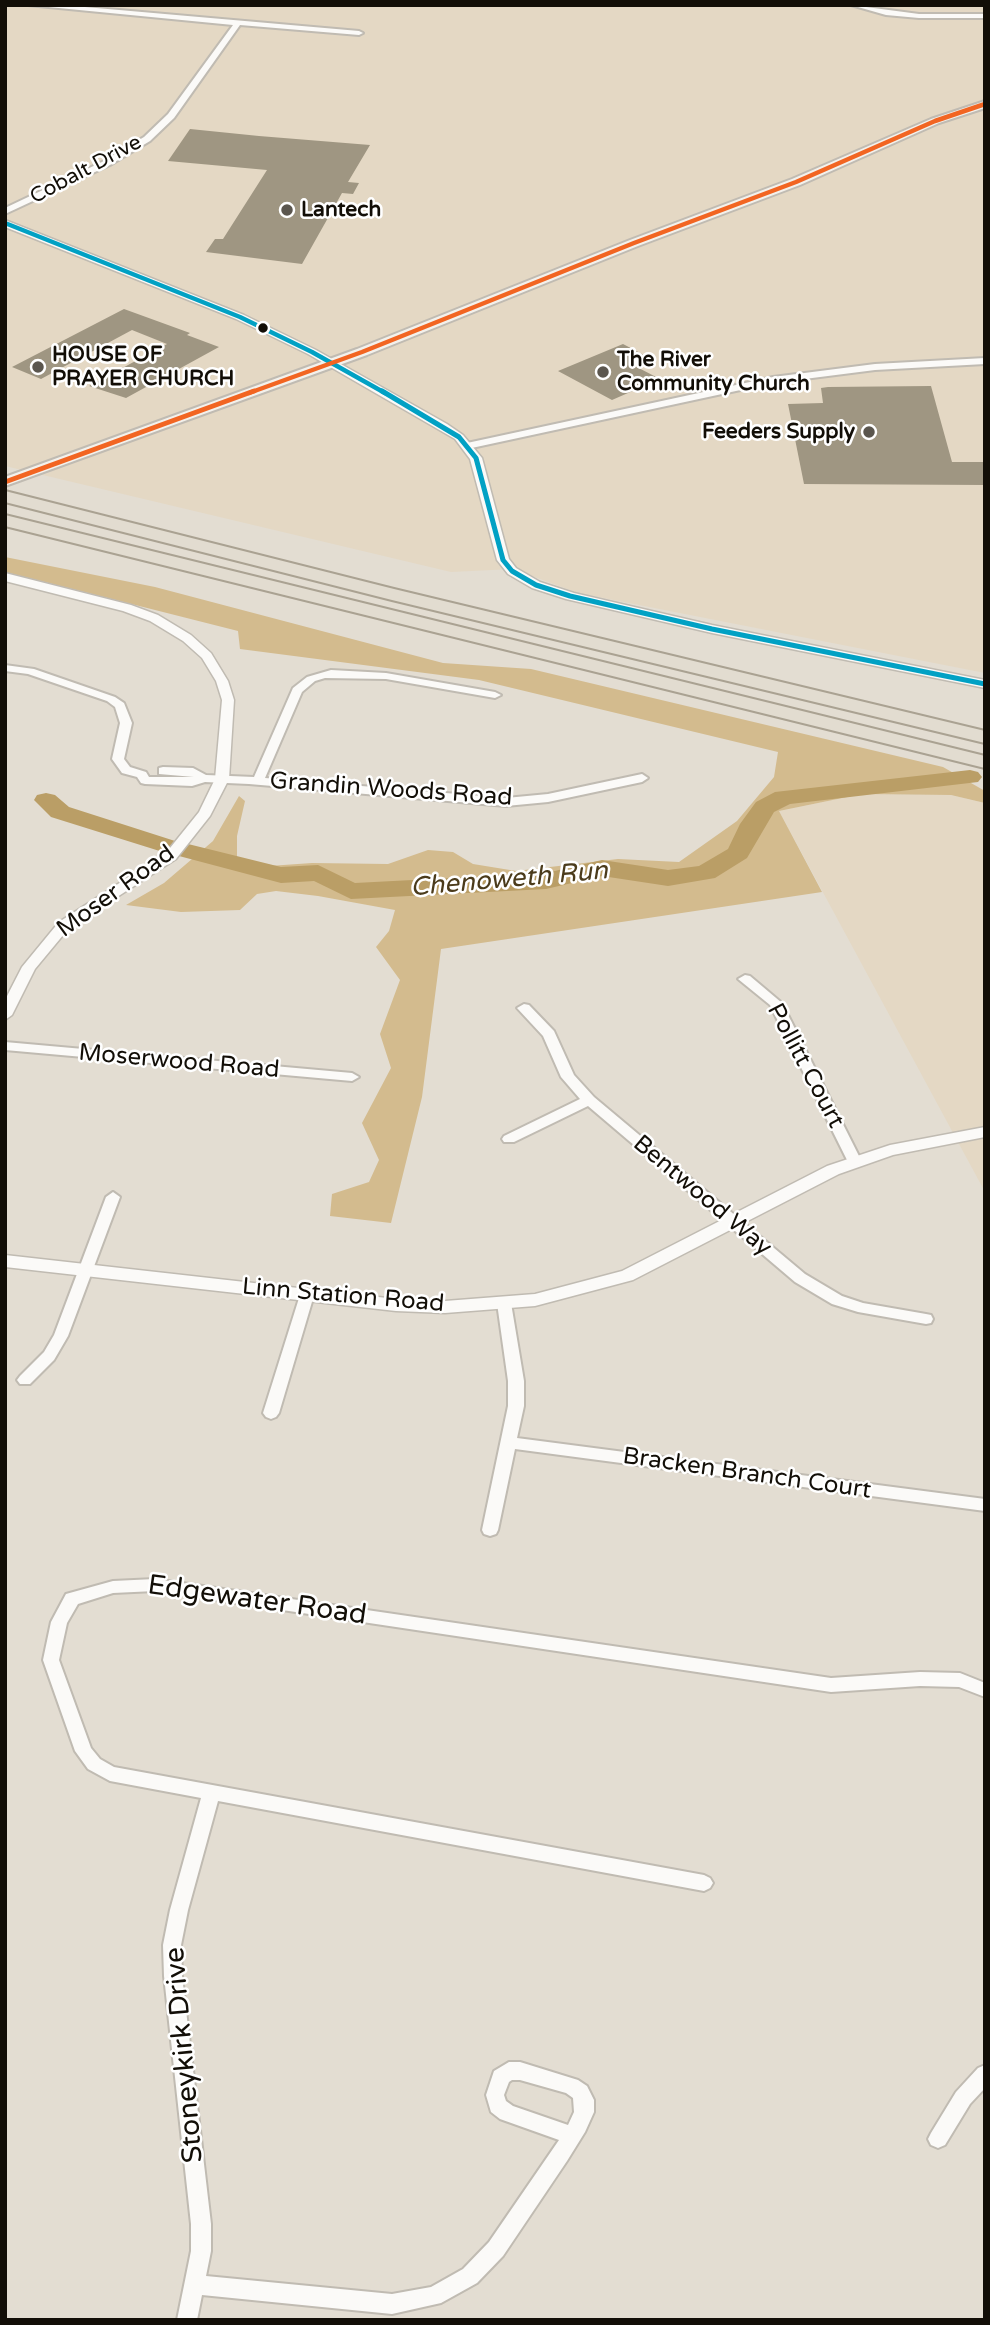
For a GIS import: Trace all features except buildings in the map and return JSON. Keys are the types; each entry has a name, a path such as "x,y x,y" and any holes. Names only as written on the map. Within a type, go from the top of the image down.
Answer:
{"highway":[{"path":"9,492 405,597 985,737"},
{"path":"5,520 985,762"}],"main road":[{"path":"9,492 635,243 766,194 935,121 985,104"}],"street":[{"path":"32,5 359,33"},
{"path":"855,5 910,16 985,16"},
{"name":"Cobalt Drive","path":"5,211 107,163 147,139 171,116 237,23"},
{"path":"5,223 240,317 331,363 443,426 467,446 481,471 503,560 512,571 536,586 712,629 985,684"},
{"path":"467,446 773,380 875,367 985,361"},
{"name":"Moser Road","path":"5,577 138,612 177,631 198,648 215,668 228,700 222,779 205,813 171,856 64,925 29,967 5,1016"},
{"name":"Grandin Woods Road","path":"5,668 30,671 111,699 120,705 127,723 118,759 126,770 142,775 145,780 192,782 204,778 258,781 506,802 548,798 642,778"},
{"path":"258,781 298,690 311,679 322,675 331,673 386,676 495,695"},
{"name":"Pollitt Court","path":"745,979 775,1003 855,1162"},
{"name":"Bentwood Way","path":"524,1008 549,1034 568,1077 589,1100 800,1278 820,1292 863,1308 926,1319"},
{"name":"Moserwood Road","path":"5,1046 352,1077"},
{"path":"509,1139 589,1100"},
{"name":"Linn Station Road","path":"5,1261 307,1295 445,1307 555,1297 627,1276 666,1258 810,1179 855,1162 934,1140 984,1132"},
{"path":"25,1380 55,1347 113,1197"},
{"path":"271,1413 307,1295"},
{"path":"490,1530 516,1406 516,1381 504,1303"},
{"name":"Bracken Branch Court","path":"510,1443 985,1505"},
{"name":"Edgewater Road","path":"704,1883 211,1794 110,1773 94,1764 84,1751 51,1660 59,1622 72,1599 113,1587 155,1585 831,1685 920,1679 960,1680 985,1690"},
{"name":"Stoneykirk Drive","path":"187,2320 201,2251 201,2224 173,1976 172,1945 211,1794"},
{"path":"195,2285 392,2304 434,2296 453,2287 484,2264 572,2135 584,2112 584,2100 580,2092 571,2086 520,2071 509,2071 501,2077 495,2095 498,2106 507,2113 572,2135"},
{"path":"938,2139 963,2098 985,2074"}],"shaded area":[{"path":"5,5 985,5 985,673 578,593 513,569 451,572 5,466"},
{"path":"5,557 155,587 443,663 531,669 943,767 985,791 985,803 951,795 862,794 779,811 822,892 441,949 422,1097 391,1223 330,1216 332,1194 369,1182 379,1160 362,1123 391,1068 380,1034 400,980 376,947 389,931 395,910 276,891 257,894 240,910 181,912 126,905 164,883 213,841 239,796 245,801 237,836 237,857 269,866 312,863 388,864 428,850 453,852 473,864 516,871 618,859 679,862 737,821 774,777 778,752 479,680 240,649 238,631 5,572"},
{"path":"862,794 951,795 985,803 985,1192 779,811"}],"waterway":[{"name":"Chenoweth Run","path":"188,851 281,875 318,873 351,891 546,881 602,868 668,878 706,873 738,853 752,824 765,807 784,797 970,777"},
{"name":"Chenoweth Run","path":"46,800 60,812 166,846"}],"transit line":[{"path":"5,482 362,352 634,243 796,182 935,121 985,104"},
{"path":"5,223 240,317 312,352 443,426 459,437 476,458 503,560 512,571 536,585 570,596 712,629 985,684"}],"place":[{"name":"Lantech","path":"287,210"},
{"name":"HOUSE OF PRAYER CHURCH","path":"38,367"},
{"name":"The River Community Church","path":"603,372"},
{"name":"Feeders Supply","path":"869,432"}]}
